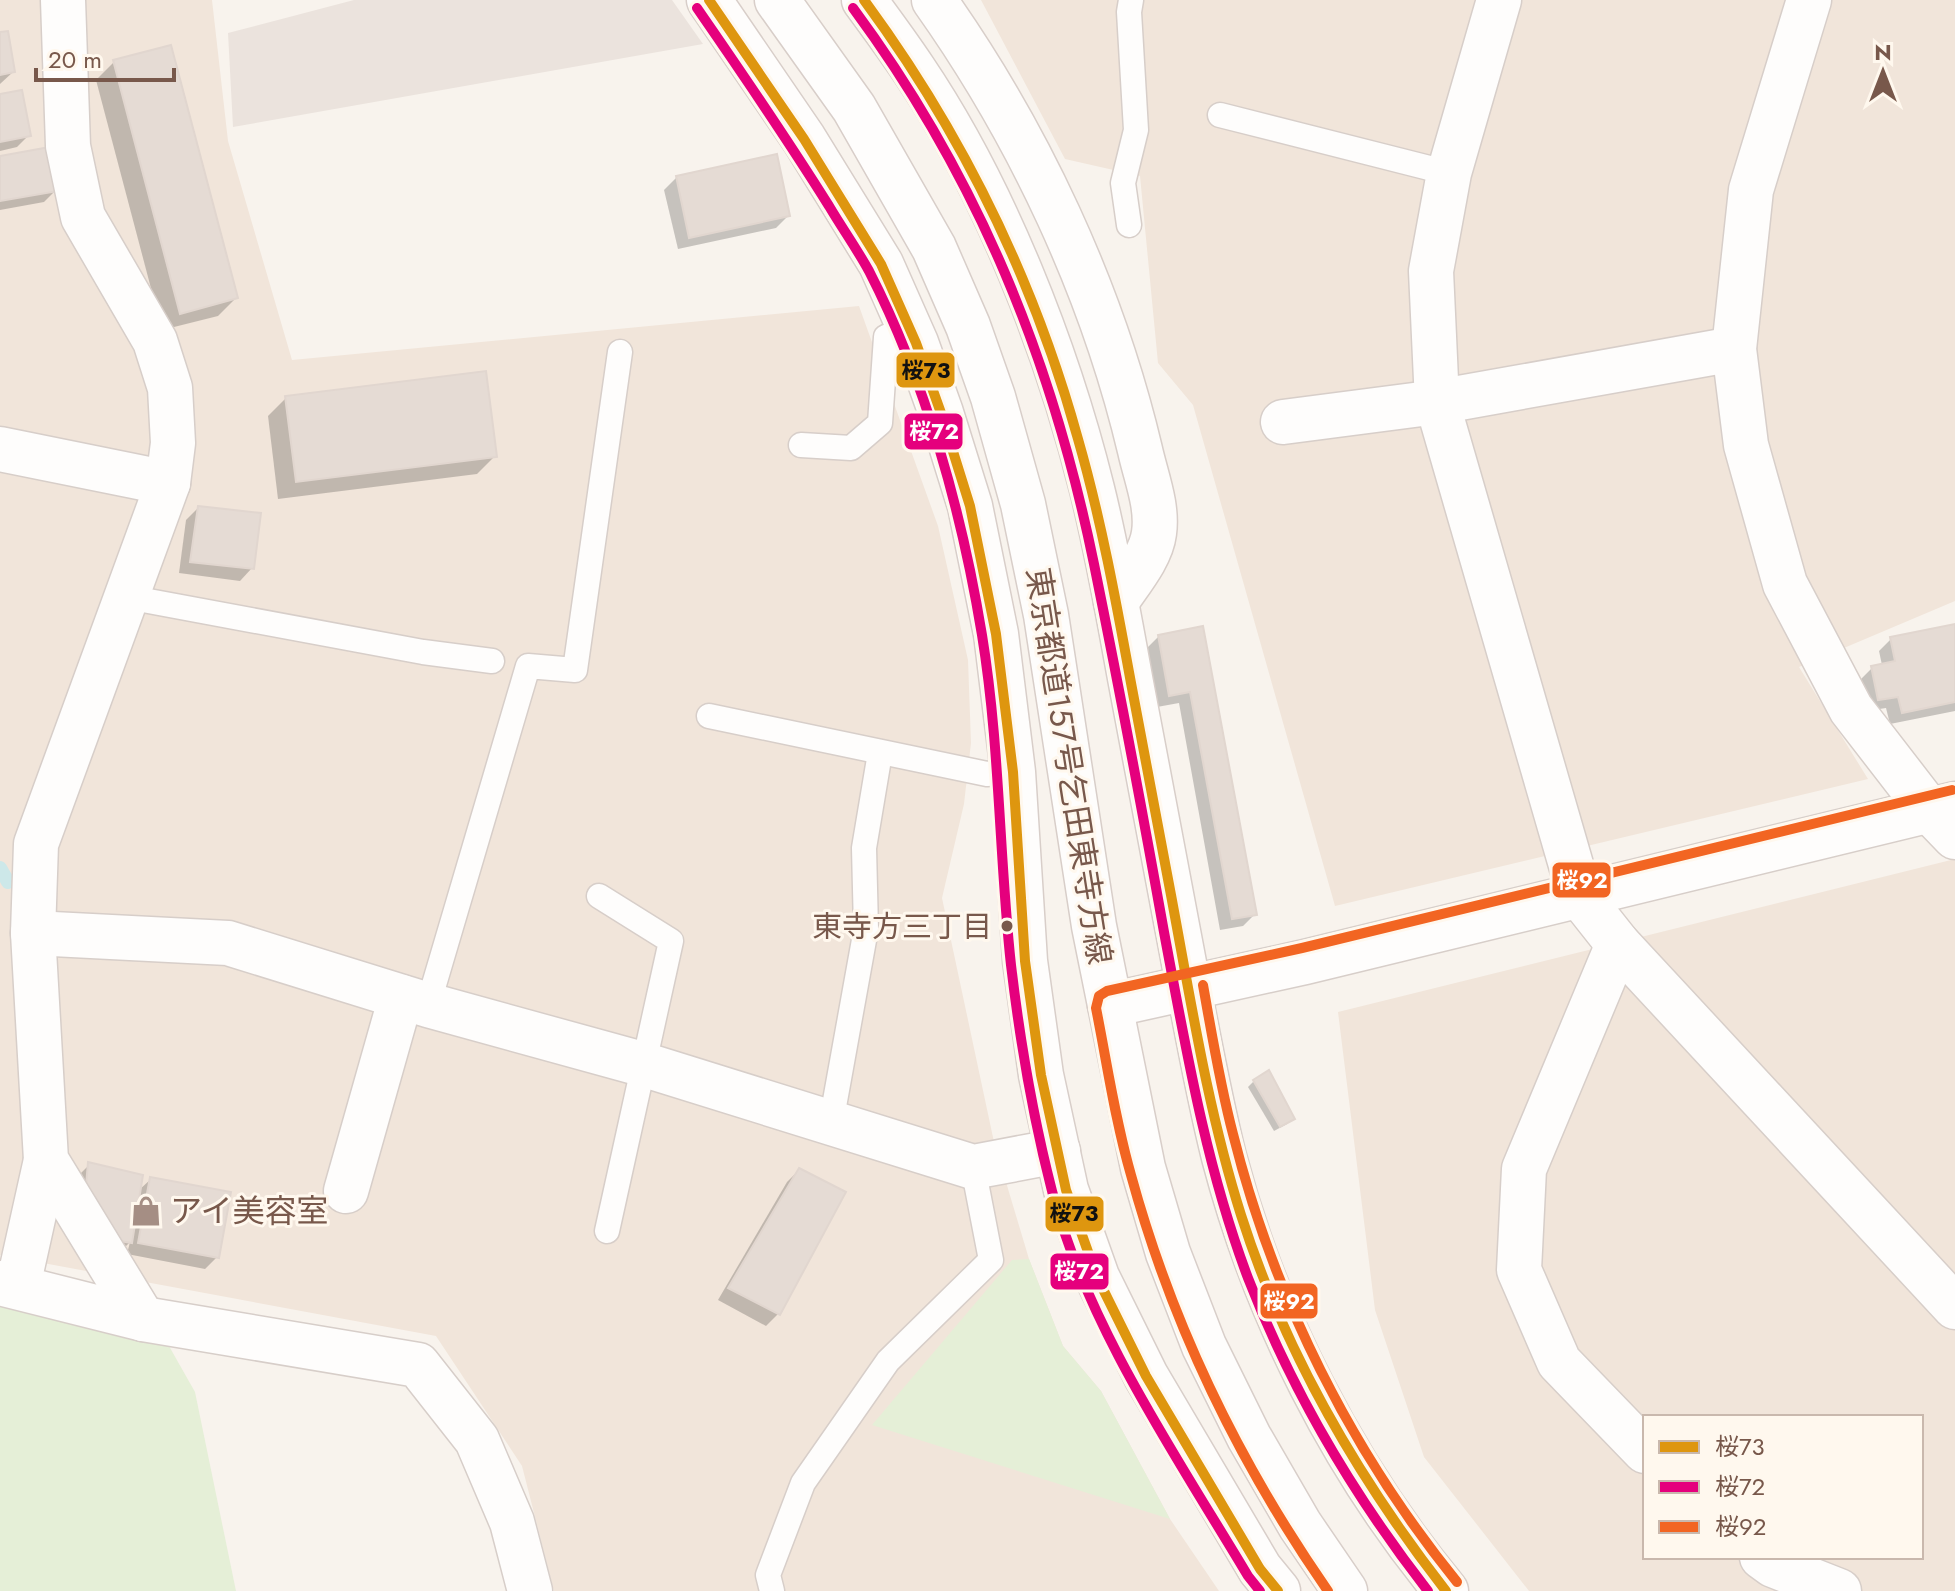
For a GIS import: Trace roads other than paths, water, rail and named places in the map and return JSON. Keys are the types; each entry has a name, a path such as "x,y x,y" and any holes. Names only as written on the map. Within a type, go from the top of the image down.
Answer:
{"street":[{"path":"63,0 68,146 83,217 155,341 170,388 173,443 168,483 36,844 33,933 46,1160 9,1285 143,1319 418,1365 477,1440 512,1522 530,1591"},
{"path":"709,0 804,139 881,264 909,327 941,413 970,506 996,634 1013,772 1025,961 1041,1075 1066,1190 1097,1277 1146,1376 1260,1569 1278,1591"},
{"name":"東京都道157号乞田東寺方線","path":"777,0 854,108 934,248 968,326 993,397 1023,504 1046,615 1094,926 1143,1168 1168,1253 1204,1346 1249,1437 1300,1525 1345,1591"},
{"path":"864,0 916,73 1000,226 1060,382 1091,487 1116,602 1189,988 1225,1158 1248,1231 1281,1319 1327,1413 1378,1499 1446,1591"},
{"path":"934,0 1010,119 1055,208 1115,359 1156,517 1154,538 1145,558 1116,602"},
{"path":"1499,0 1449,173 1431,271 1437,402 1580,896 1618,944 1955,1307"},
{"path":"1110,1005 1580,896 1946,817 1851,709 1785,584 1746,445 1734,349 1751,190 1809,0"},
{"path":"1283,422 1437,402 1734,349"},
{"path":"0,449 168,483"},
{"path":"33,933 228,943 415,1001 642,1064 973,1167 1058,1151"},
{"path":"1618,944 1524,1169 1519,1270 1559,1362 1643,1449"},
{"path":"346,1191 415,1001"},
{"path":"46,1160 143,1319"},
{"path":"1765,1559 1839,1591"}],"lane":[{"path":"1129,225 1123,183 1136,130 1129,12 1131,0"},
{"path":"1220,115 1449,173"},
{"path":"801,445 851,448 880,423 886,337 909,327"},
{"path":"415,1001 528,666 575,670 620,352"},
{"path":"127,597 423,652 492,661"},
{"path":"709,716 987,774 1013,772"},
{"path":"831,1123 866,929 864,848 880,753"},
{"path":"599,896 671,941 607,1231"},
{"path":"772,1591 768,1575 803,1483 888,1361 991,1260 973,1167"}],"waterway":[{"path":"0,868 8,882"}],"place":[{"name":"東寺方三丁目","path":"1007,926"},
{"name":"アイ美容室","path":"146,1211"}]}
